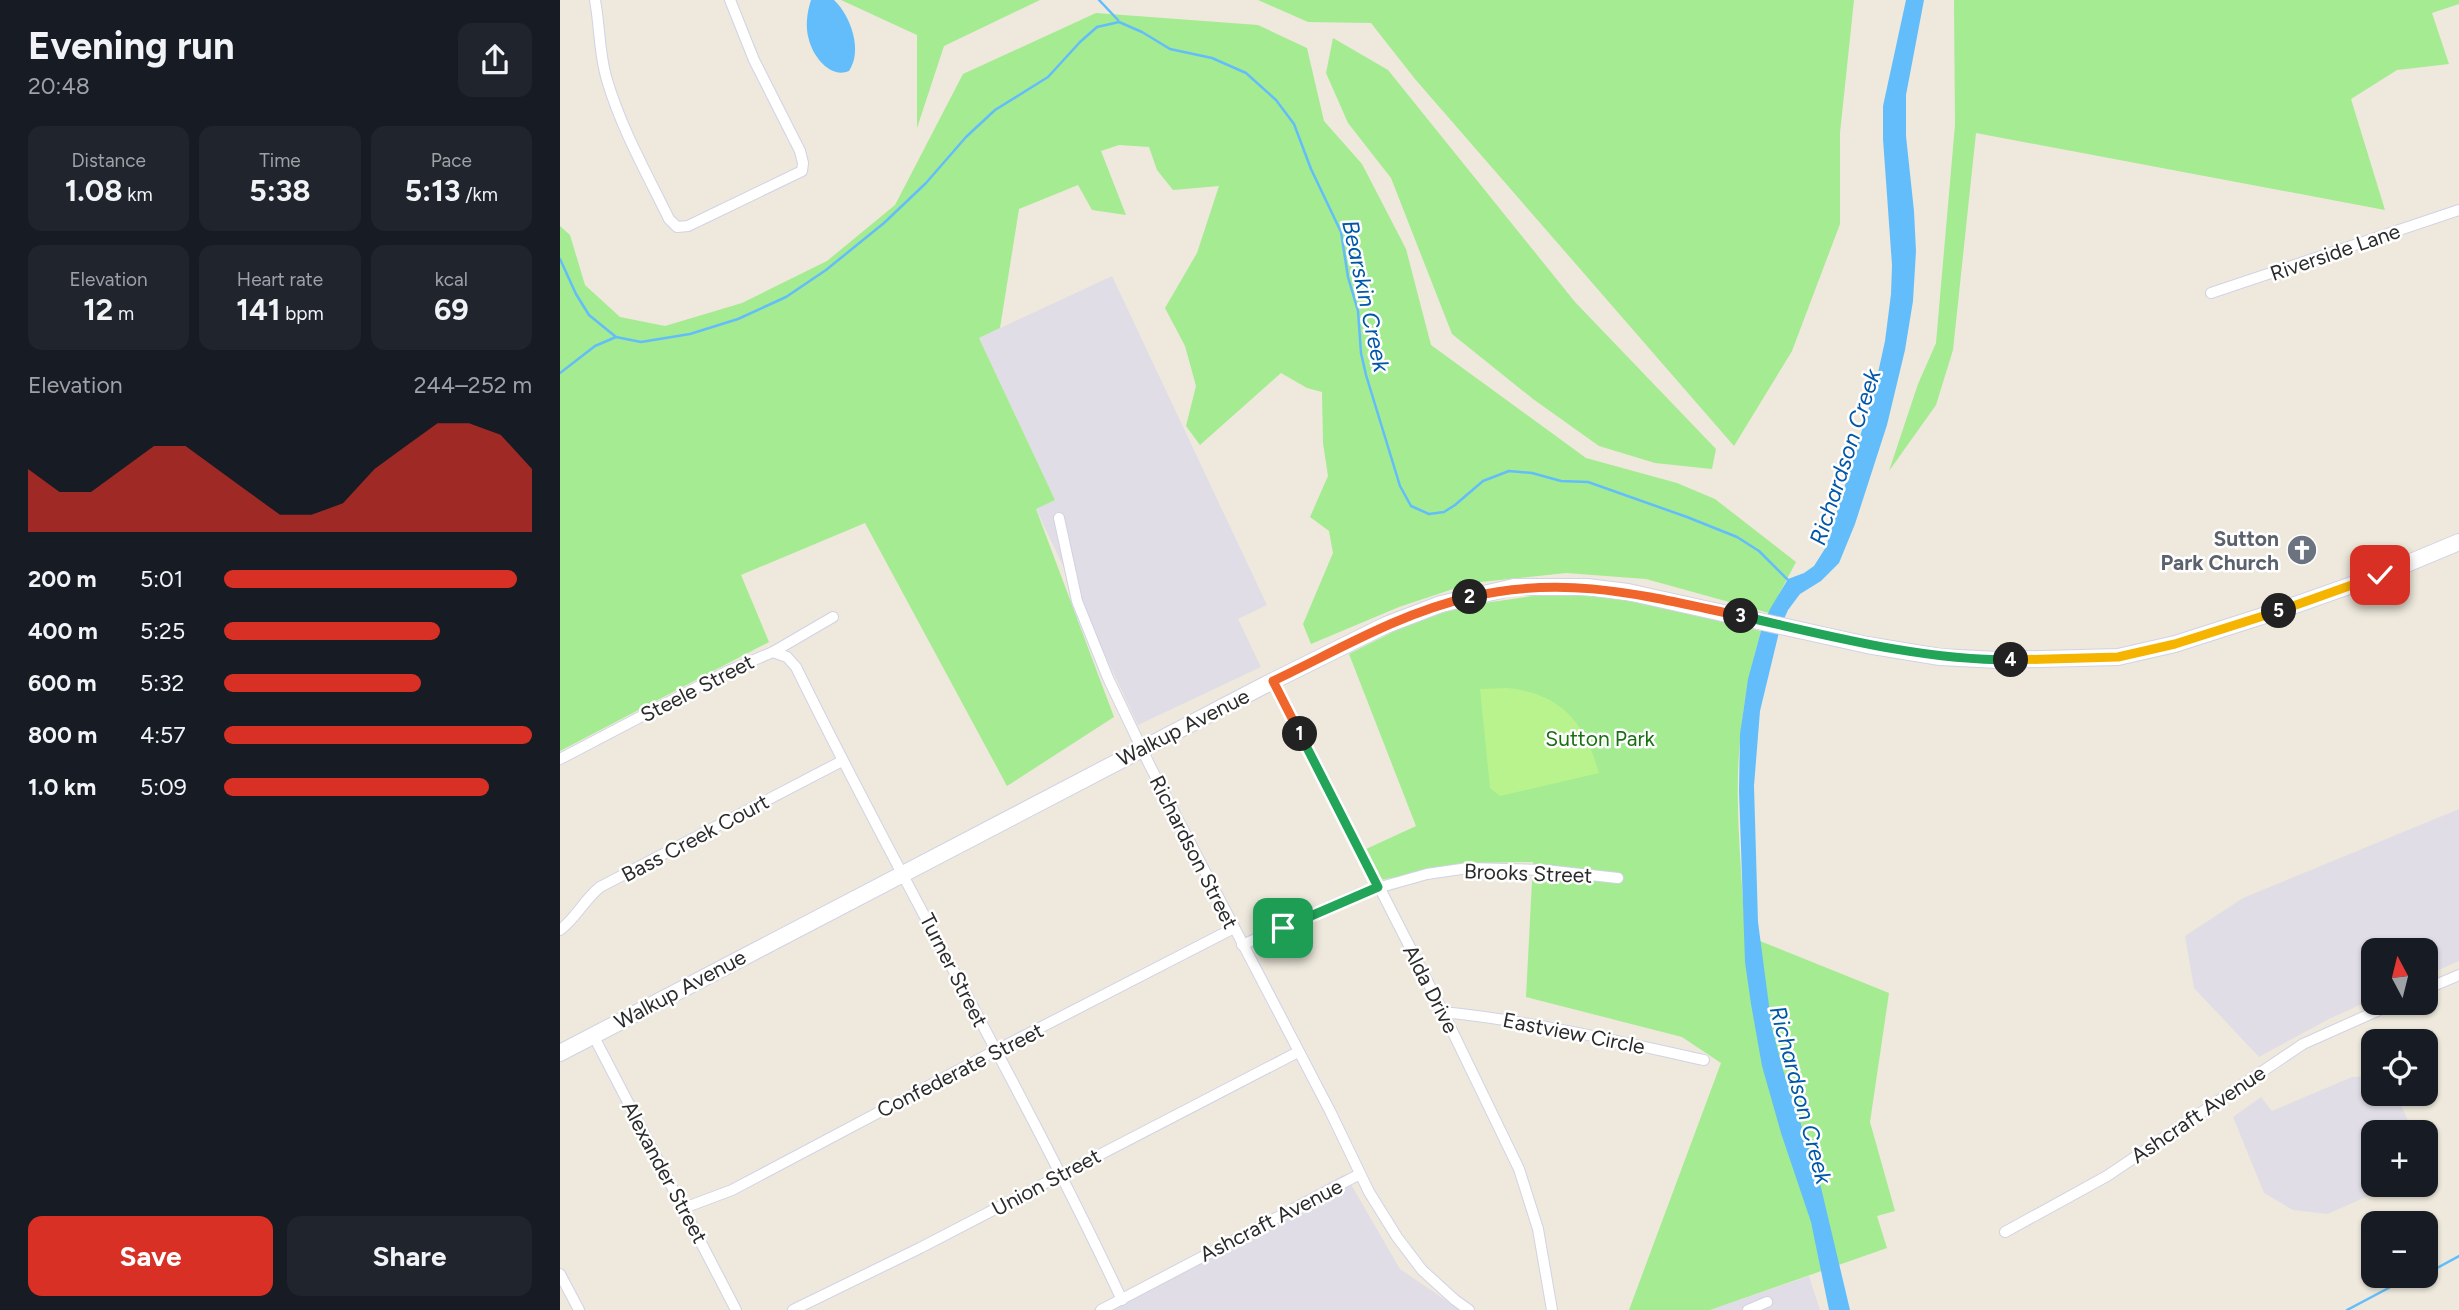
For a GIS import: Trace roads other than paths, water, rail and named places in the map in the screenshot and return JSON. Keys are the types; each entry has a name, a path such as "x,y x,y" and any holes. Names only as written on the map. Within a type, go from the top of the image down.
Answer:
{"street":[{"path":"595,0 606,78 617,110 669,219 677,227 688,226 802,171 800,151 754,60 730,0"},
{"name":"Riverside Lane","path":"2211,293 2459,210"},
{"name":"Richardson Street","path":"1059,518 1082,614 1108,678 1360,1174"},
{"name":"Walkup Avenue","path":"560,1053 1273,681 1386,625 1441,604 1514,587 1587,587 1628,592 1940,657 1998,660 2118,657 2175,644 2278,611 2380,575 2459,542"},
{"name":"Steele Street","path":"560,759 728,671 773,652 833,617"},
{"name":"Turner Street","path":"773,652 787,657 796,667 842,761 1087,1226 1122,1300"},
{"name":"Alda Drive","path":"1273,681 1443,1012 1519,1169 1538,1229 1552,1310"},
{"name":"Bass Creek Court","path":"560,930 600,887 842,761"},
{"name":"Brooks Street","path":"1242,945 1378,887 1427,874 1468,868 1544,870 1618,878"},
{"name":"Confederate Street","path":"684,1208 732,1189 1234,928"},
{"path":"2438,984 2459,975"},
{"name":"Eastview Circle","path":"1443,1012 1555,1028 1704,1060"},
{"name":"Ashcraft Avenue","path":"2006,1232 2107,1176 2304,1044 2368,1015"},
{"name":"Alexander Street","path":"593,1035 736,1310"},
{"name":"Union Street","path":"793,1310 920,1248 1298,1052"},
{"name":"Ashcraft Avenue","path":"1101,1310 1360,1174 1397,1237 1422,1270 1469,1310"},
{"path":"560,1274 579,1310"},
{"path":"1748,1310 1767,1302"}],"water":[{"path":"811,0 834,0 850,24 855,54 849,71 842,73 829,69 814,53 807,30"},
{"path":"1906,0 1924,0 1906,95 1906,136 1916,251 1913,301 1905,350 1887,425 1855,524 1839,563 1821,581 1800,594 1788,610 1780,628 1760,711 1754,786 1758,922 1772,1028 1819,1179 1850,1310 1829,1310 1811,1222 1762,1066 1751,1004 1745,962 1739,791 1740,734 1748,679 1761,631 1770,609 1788,579 1814,566 1826,547 1874,391 1885,341 1892,265 1883,106"}],"waterway":[{"path":"1099,0 1118,20"},
{"name":"Bearskin Creek","path":"560,259 589,315 616,337 641,342 690,334 738,319 786,297 826,270 884,223 995,110 1048,77 1097,27 1119,22 1170,49 1212,58 1246,73 1276,100 1294,124 1311,169 1341,232 1348,277 1358,311 1361,353 1366,375 1400,486 1411,506 1429,514 1444,512 1483,481 1509,471 1532,473 1561,481 1588,482 1737,537 1759,551 1790,582"},
{"path":"560,373 595,346 616,337"},
{"path":"2438,1267 2459,1256"},
{"path":"2347,1310 2389,1288"}],"place":[{"name":"Sutton Park Church","path":"2302,550"}],"water label":[{"name":"Richardson Creek","path":"1845,457"},
{"name":"Richardson Creek","path":"1801,1095"}],"park label":[{"name":"Sutton Park","path":"1600,738"}]}
